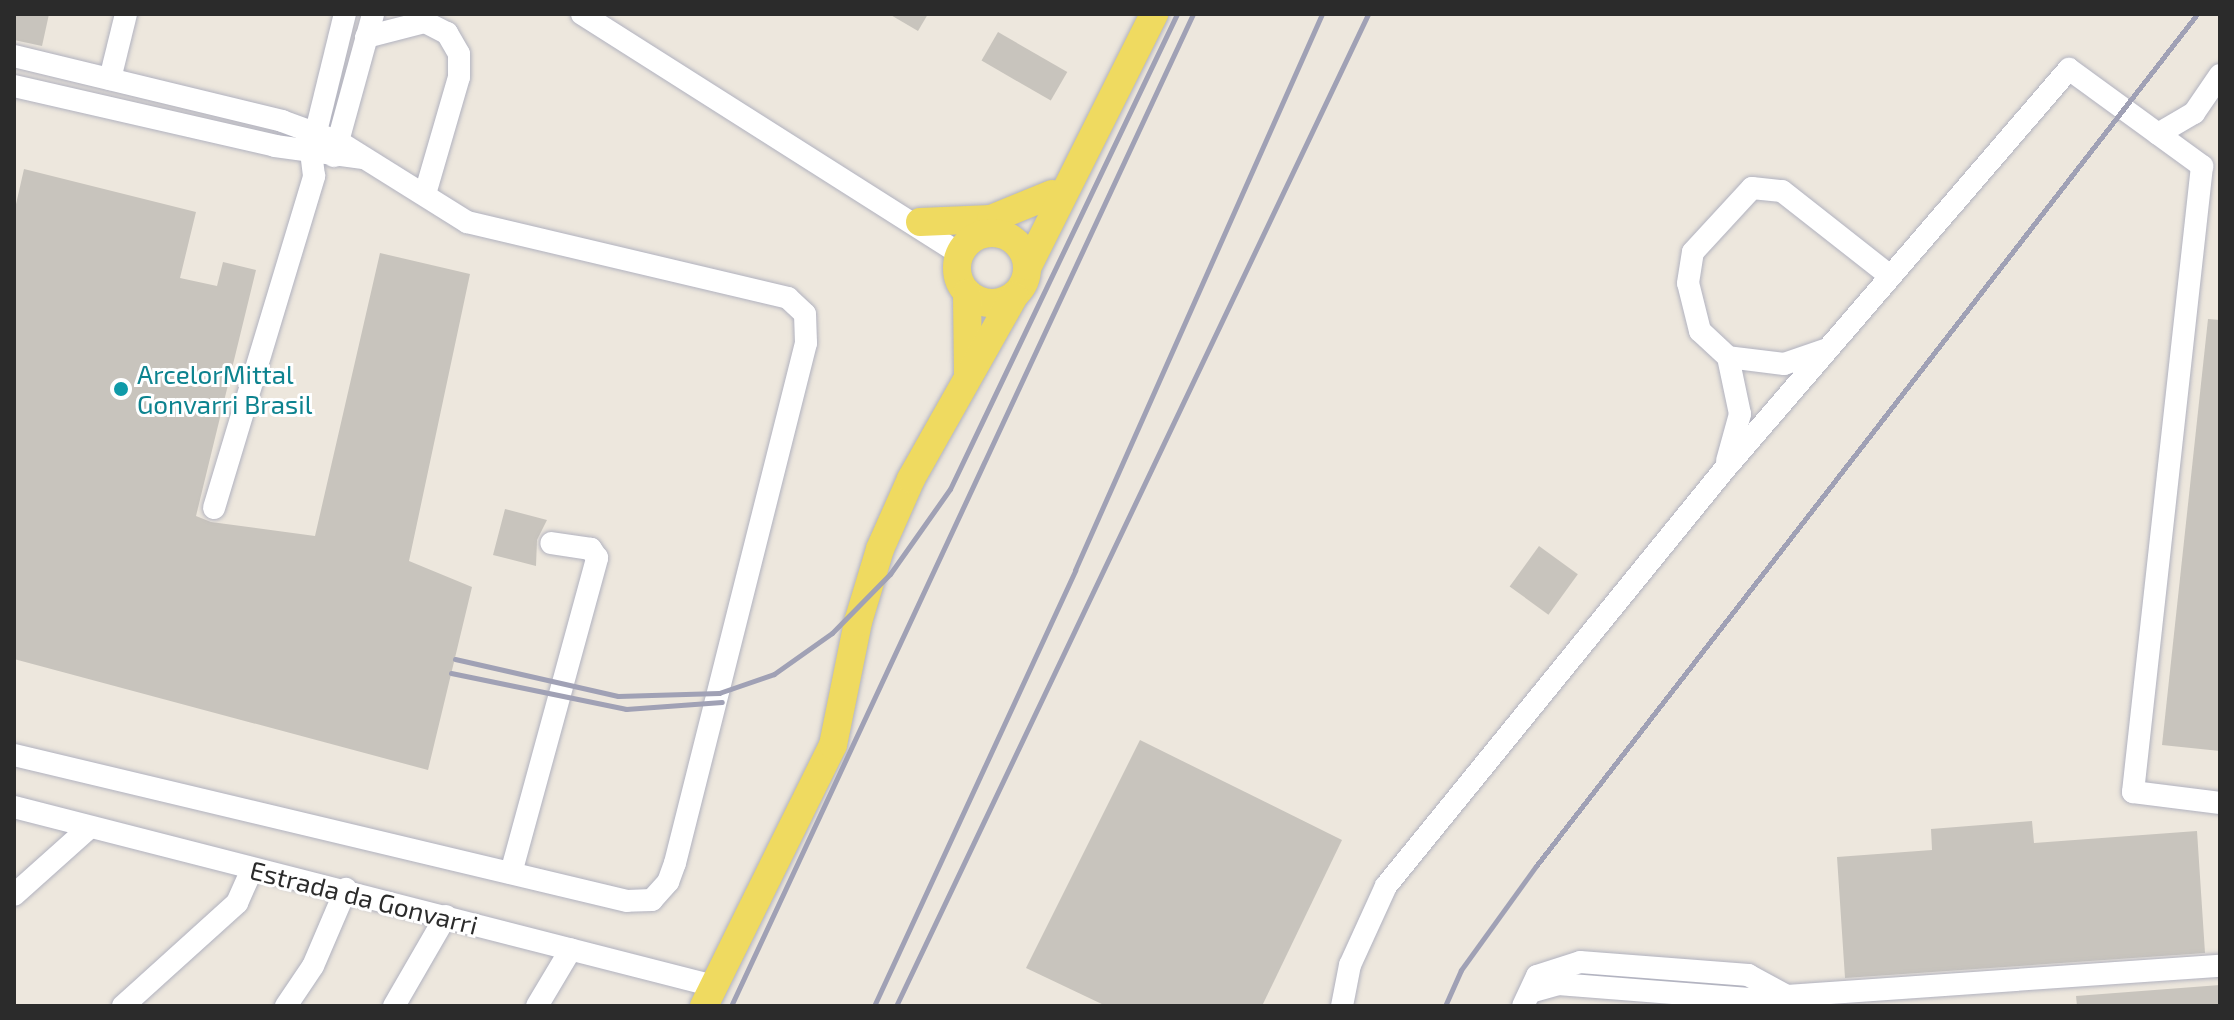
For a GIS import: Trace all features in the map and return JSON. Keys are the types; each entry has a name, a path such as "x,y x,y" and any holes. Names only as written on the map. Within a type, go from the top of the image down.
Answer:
{"main road":[{"path":"709,996 833,745 858,622 880,549 968,376 1022,282 1072,172 1154,14"},
{"path":"996,233 1011,238 1023,250 1022,282 998,303 982,302 967,293 959,281 964,248 996,233 1035,217 1072,172"},
{"path":"920,222 991,219 1052,194"},
{"path":"967,293 968,376"}],"street":[{"path":"110,79 126,14"},
{"path":"214,508 314,176 313,143 345,14"},
{"path":"314,176 336,150 373,14"},
{"path":"582,14 889,209 964,248"},
{"path":"366,37 425,22 447,33 459,54 459,77 425,194"},
{"path":"14,56 110,79 364,158 467,222 788,298 805,314 806,343 668,882 652,900 627,901 14,755"},
{"path":"1342,1006 1350,965 1386,886 1724,470 2069,69 2202,166 2133,792 2220,803"},
{"path":"2158,134 2194,113 2220,75"},
{"path":"14,86 313,143"},
{"path":"1724,470 1740,414 1728,357 1700,331 1688,283 1693,252 1752,188 1782,191 1890,276"},
{"path":"889,209 920,222 964,248"},
{"path":"880,549 921,488 1022,282"},
{"path":"1728,357 1784,364 1827,349"},
{"path":"511,873 597,558 591,549 551,543"},
{"name":"Estrada da Gonvarri","path":"14,807 252,869 346,889 571,949 709,996"},
{"path":"14,895 90,827"},
{"path":"123,1006 237,903 252,869"},
{"path":"286,1006 313,966 346,889"},
{"path":"394,1006 446,916"},
{"path":"537,1006 571,949"},
{"path":"1524,1000 1537,976 1580,962 1748,975 1783,1003 2220,966"}],"building":[{"path":"14,14 49,14 42,46 14,40"},
{"path":"889,14 928,14 918,31"},
{"path":"998,32 1067,72 1051,101 982,61"},
{"name":"ArcelorMittal Gonvarri Brasil","path":"24,169 196,212 180,278 217,286 223,262 256,270 196,516 211,522 315,536 380,253 470,274 409,561 472,587 428,770 14,659 14,213"},
{"path":"2208,319 2220,320 2220,751 2162,745"},
{"path":"505,509 547,520 537,540 536,566 493,555"},
{"path":"1539,546 1578,574 1548,615 1510,586"},
{"path":"1140,740 1342,840 1262,1006 1106,1006 1026,968"},
{"path":"2032,821 2034,843 2197,831 2205,953 1845,978 1837,857 1932,850 1931,829"},
{"path":"2220,985 2220,1006 2077,1006 2076,996"}],"railway":[{"path":"455,659 618,696 719,693 774,674 832,633 890,574 950,489 1177,14"},
{"path":"731,1006 1193,14"},
{"path":"874,1006 1075,570 1322,14"},
{"path":"896,1006 1368,14"},
{"path":"1445,1006 1461,970 1536,866 2197,14"},
{"path":"451,673 626,709 722,702"}],"place":[{"name":"ArcelorMittal Gonvarri Brasil","path":"121,389"}]}
